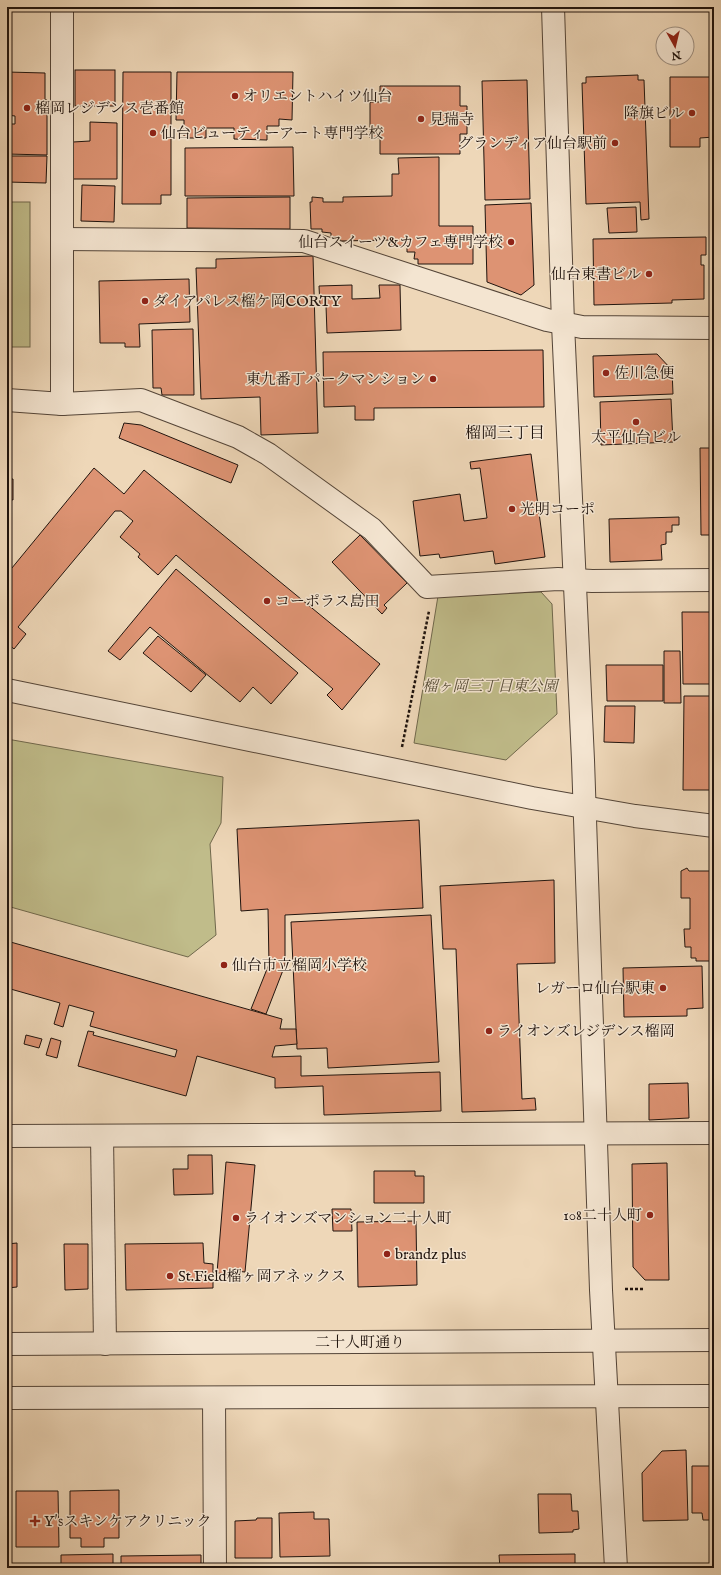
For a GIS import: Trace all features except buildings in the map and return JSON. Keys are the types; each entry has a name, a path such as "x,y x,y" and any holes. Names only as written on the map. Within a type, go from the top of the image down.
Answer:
{"street":[{"path":"62,7 62,404"},
{"path":"553,7 563,324 585,807 603,1340 616,1568"},
{"path":"62,239 304,241 534,316 563,324 589,327 714,328"},
{"path":"7,400 62,404 141,400 238,437 268,454 372,529 427,587 558,579 714,580"},
{"path":"7,690 532,798 714,826"},
{"path":"7,1136 714,1133"},
{"path":"102,1136 105,1344"},
{"name":"二十人町通り","path":"7,1344 714,1340"},
{"path":"7,1398 714,1396"},
{"path":"214,1398 215,1568"}],"path":[{"path":"402,748 434,587"},
{"path":"624,1289 645,1289"}],"green space":[{"path":"7,202 30,202 30,347 7,347"},
{"name":"榴ヶ岡三丁目東公園","path":"541,592 552,604 557,714 506,760 414,743 438,596"},
{"path":"7,739 223,777 221,823 210,844 216,935 188,957 7,906"}],"place":[{"name":"オリエントハイツ仙台","path":"235,96"},
{"name":"榴岡レジデンス壱番館","path":"27,108"},
{"name":"降旗ビル","path":"692,113"},
{"name":"見瑞寺","path":"421,119"},
{"name":"仙台ビューティーアート専門学校","path":"153,133"},
{"name":"グランディア仙台駅前","path":"615,143"},
{"name":"仙台スイーツ&カフェ専門学校","path":"511,242"},
{"name":"仙台東書ビル","path":"649,274"},
{"name":"ダイアパレス榴ケ岡CORTY","path":"145,301"},
{"name":"佐川急便","path":"606,373"},
{"name":"東九番丁パークマンション","path":"433,379"},
{"name":"太平仙台ビル","path":"636,422"},
{"name":"光明コーポ","path":"512,509"},
{"name":"コーポラス島田","path":"267,601"},
{"name":"仙台市立榴岡小学校","path":"224,965"},
{"name":"レガーロ仙台駅東","path":"663,988"},
{"name":"ライオンズレジデンス榴岡","path":"489,1031"},
{"name":"108二十人町","path":"650,1215"},
{"name":"ライオンズマンション二十人町","path":"236,1218"},
{"name":"brandz plus","path":"387,1254"},
{"name":"St.Field榴ヶ岡アネックス","path":"170,1276"},
{"name":"Y′sスキンケアクリニック","path":"35,1521"}],"district":[{"name":"榴岡三丁目","path":"505,432"}]}
